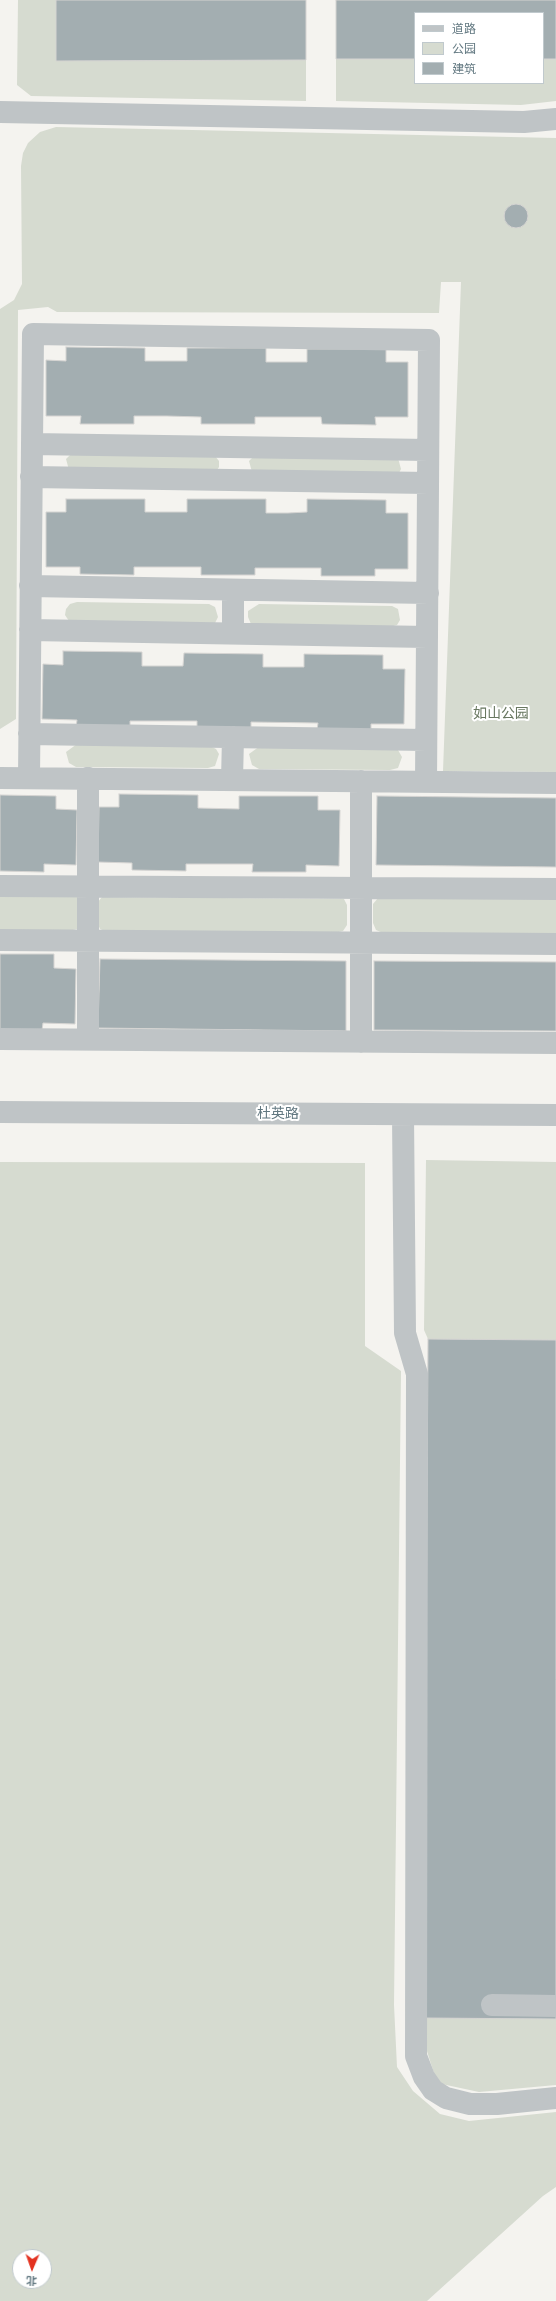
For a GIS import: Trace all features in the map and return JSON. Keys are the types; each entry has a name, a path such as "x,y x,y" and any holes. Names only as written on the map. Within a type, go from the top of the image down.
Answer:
{"street":[{"path":"0,112 524,122 556,119"},
{"path":"29,778 32,334 429,340 426,782"},
{"path":"32,444 428,450"},
{"path":"233,481 234,447"},
{"path":"31,477 428,484"},
{"path":"30,586 428,593"},
{"path":"233,590 233,633"},
{"path":"30,630 427,637"},
{"path":"29,734 426,740"},
{"path":"232,780 233,737"},
{"path":"0,778 556,783"},
{"path":"88,778 88,1039"},
{"path":"361,781 361,1042"},
{"path":"0,886 556,889"},
{"path":"0,940 556,944"},
{"path":"0,1038 556,1043"},
{"name":"杜英路","path":"0,1112 556,1115"},
{"path":"403,1114 405,1333 417,1374 416,2056 424,2077 433,2090 446,2098 470,2104 497,2104 556,2098"},
{"path":"492,2005 556,2006"}],"green space":[{"path":"18,0 56,0 56,61 306,60 306,101 31,96 17,85"},
{"path":"336,59 414,59 414,84 544,84 544,59 556,59 556,101 521,105 336,101"},
{"name":"如山公园","path":"56,127 556,138 556,772 443,771 461,282 441,282 439,313 57,312 48,307 18,310 16,719 0,729 0,309 14,300 22,284 21,166 23,153 28,143 40,132"},
{"path":"71,454 215,456 219,461 219,467 215,473 69,470 66,459"},
{"path":"254,456 398,458 401,469 398,475 252,472 249,461"},
{"path":"77,602 209,604 215,607 218,617 215,623 69,621 65,615 66,609 70,604"},
{"path":"259,604 392,606 398,609 400,620 397,625 390,627 251,624 248,617 248,611"},
{"path":"77,744 210,746 216,749 219,754 215,766 208,768 76,767 69,763 66,752"},
{"path":"260,746 398,750 402,757 398,768 390,770 259,769 252,765 249,754"},
{"path":"0,894 77,897 80,923 77,929 69,931 0,931"},
{"path":"102,897 344,899 347,905 347,925 343,931 335,933 107,932 100,929 97,922 97,903"},
{"path":"556,897 556,933 383,933 376,930 373,923 373,904 378,898"},
{"path":"426,1160 556,1162 556,1340 428,1339 424,1330"},
{"path":"0,1162 365,1163 365,1346 401,1371 394,2005 397,2067 413,2091 440,2114 469,2121 556,2112 556,2187 543,2196 427,2301 0,2301"},
{"path":"424,2018 556,2019 556,2085 479,2092 437,2083 426,2048"}],"building":[{"path":"56,0 306,0 306,60 56,61"},
{"path":"336,0 556,0 556,59 544,59 544,12 414,12 414,59 336,59"},
{"path":"516,204 525,207 528,216 525,225 516,228 507,225 504,216 507,207"},
{"path":"66,347 145,348 145,361 187,361 187,348 266,348 266,362 307,362 307,349 386,349 386,362 408,362 408,417 375,417 376,425 322,424 321,417 255,417 255,424 201,424 201,417 167,416 134,416 134,424 80,424 81,416 46,416 46,360 66,361"},
{"path":"66,499 145,499 145,512 187,512 187,499 266,499 266,513 307,512 307,499 386,500 386,513 408,513 408,569 375,569 375,576 321,576 321,568 255,568 255,575 201,575 201,567 134,567 134,575 80,574 80,567 46,567 46,512 66,512"},
{"path":"63,651 142,652 142,666 183,666 184,653 263,654 263,667 304,667 304,654 383,655 383,669 405,669 404,724 371,724 371,731 317,730 318,723 251,722 251,730 197,729 197,721 130,721 130,728 76,727 77,720 42,719 43,664 63,665"},
{"path":"119,794 198,795 198,808 239,809 239,796 318,796 318,810 340,810 339,866 306,865 306,872 252,872 253,864 186,864 186,871 132,870 132,863 98,862 99,807 119,807"},
{"path":"0,795 56,796 56,809 77,810 76,865 44,864 44,872 0,871"},
{"path":"377,796 556,798 556,867 376,865"},
{"path":"0,954 54,954 54,968 76,969 75,1024 43,1023 42,1030 0,1030"},
{"path":"100,959 346,961 346,1031 98,1028"},
{"path":"374,961 556,962 556,1031 374,1030"},
{"path":"428,1339 556,1340 556,2019 424,2018"}]}
